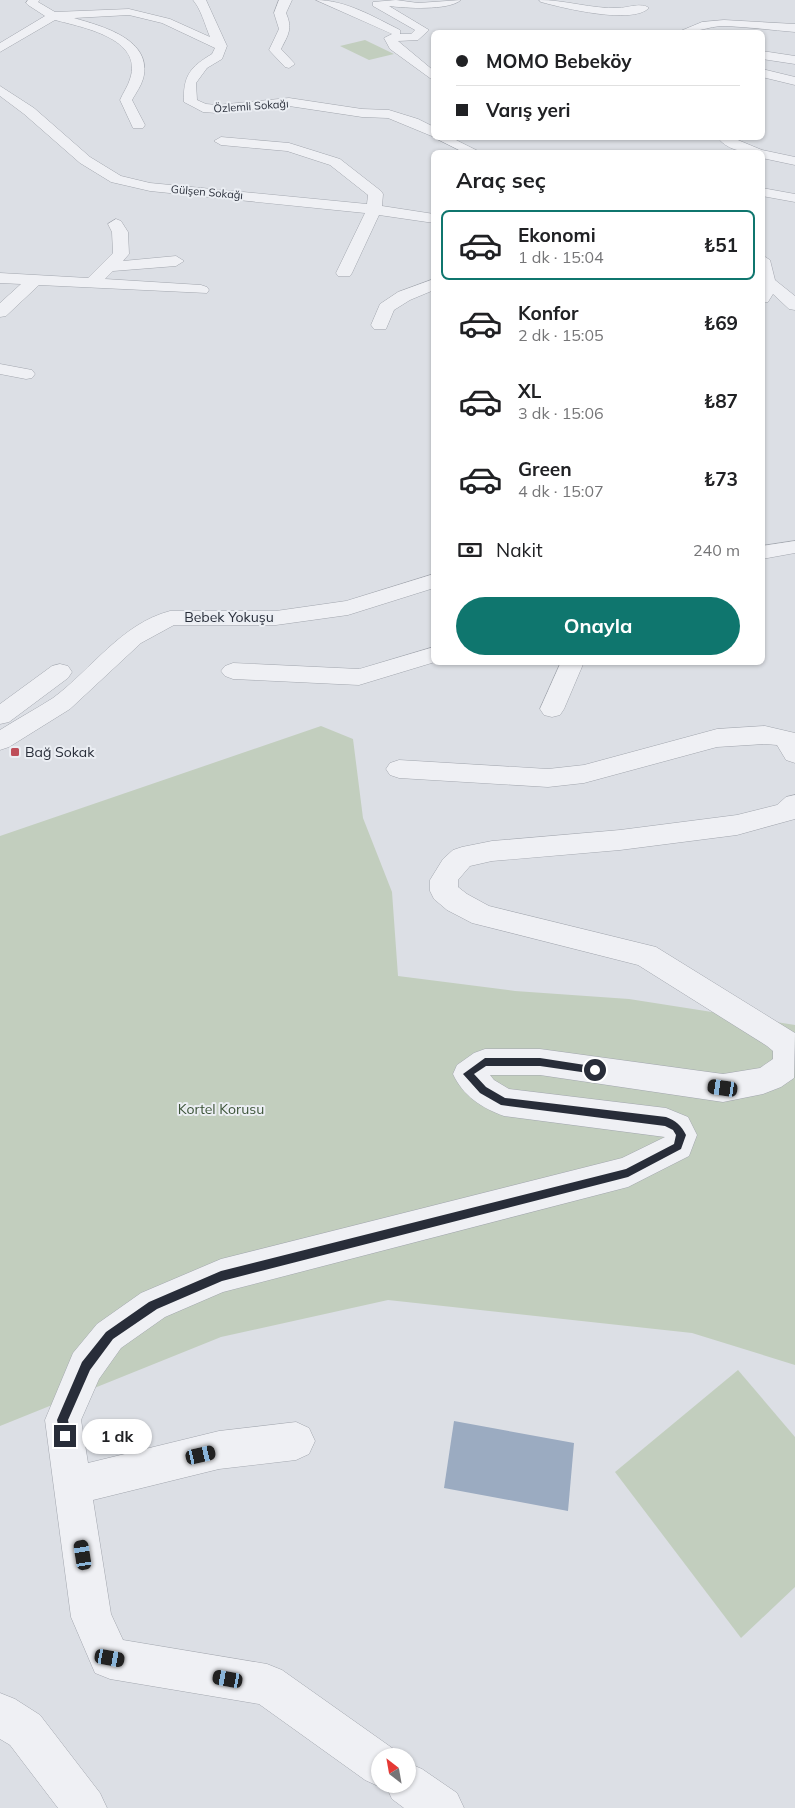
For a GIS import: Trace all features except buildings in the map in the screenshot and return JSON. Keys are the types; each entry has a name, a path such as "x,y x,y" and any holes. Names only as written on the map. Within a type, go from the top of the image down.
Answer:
{"street":[{"path":"34,0 32,3 52,16 107,32 127,44 137,60 137,78 126,100 138,125"},
{"path":"199,0 204,4 206,16 222,46"},
{"path":"286,0 283,2 280,13 287,27 275,50 289,64"},
{"path":"322,0 356,12 398,34 431,40"},
{"path":"431,75 394,46 390,38 414,37 423,30 377,4 384,2 418,6 455,0"},
{"path":"545,0 596,10 628,12 643,8"},
{"path":"0,48 52,16 126,6 166,21 222,46"},
{"path":"690,30 706,24 722,22 795,28"},
{"name":"Özlemli Sokağı","path":"222,46 218,56 203,65 190,83 191,102 203,108 217,109 289,102 362,113 389,114 413,122 431,131"},
{"path":"765,54 795,60"},
{"path":"765,74 795,81"},
{"name":"Gülşen Sokağı","path":"0,90 29,111 85,160 116,179 150,187 204,190 374,209 431,218"},
{"path":"446,140 469,150"},
{"path":"727,140 732,144 750,150"},
{"path":"221,141 289,147 335,162 376,194 374,209 344,274"},
{"path":"765,155 795,162"},
{"path":"765,193 795,198"},
{"path":"93,283 121,254 120,232 116,224"},
{"path":"108,267 176,261"},
{"path":"765,264 769,287 765,293"},
{"path":"0,278 201,290"},
{"path":"0,312 36,279"},
{"path":"768,282 795,305"},
{"path":"380,325 386,308 404,296 431,285"},
{"path":"0,369 26,374"},
{"path":"765,552 795,547"},
{"name":"Bebek Yokuşu","path":"0,742 62,703 132,638 170,618 276,618 348,608 431,582"},
{"path":"233,671 360,677 431,656"},
{"path":"552,709 572,665"},
{"path":"0,716 60,672"},
{"path":"399,770 548,778 584,774 717,738 747,735 791,743"},
{"path":"371,1758 267,1685 110,1658 91,1616 63,1420 86,1366 110,1336 153,1305 221,1276 628,1172 678,1146 681,1135 677,1127 666,1122 504,1102 483,1090 468,1074 485,1062 540,1062 723,1088 752,1085 783,1069 788,1058 789,1046 778,1037 646,955 482,915 457,902 444,891 444,880 452,866 462,857 492,851 620,840 737,825 785,813 795,804"},
{"path":"72,1486 219,1450 296,1441"},
{"path":"0,1714 25,1730 85,1808"},
{"path":"416,1790 442,1808"}],"green space":[{"path":"365,40 394,54 369,60 340,46"},
{"name":"Kortel Korusu","path":"321,726 353,739 363,818 392,892 398,976 515,991 629,999 795,1025 795,1365 692,1333 388,1300 221,1337 0,1426 0,836"},
{"path":"738,1370 795,1437 795,1587 741,1638 615,1472"}],"water":[{"path":"454,1421 574,1443 568,1511 444,1488"}],"place":[{"name":"Bağ Sokak","path":"15,752"}],"route":[{"path":"65,1436 63,1420 86,1366 110,1336 153,1305 221,1276 628,1172 663,1156 678,1146 681,1135 677,1127 666,1122 504,1102 483,1090 468,1074 485,1062 540,1062 595,1070"}]}
